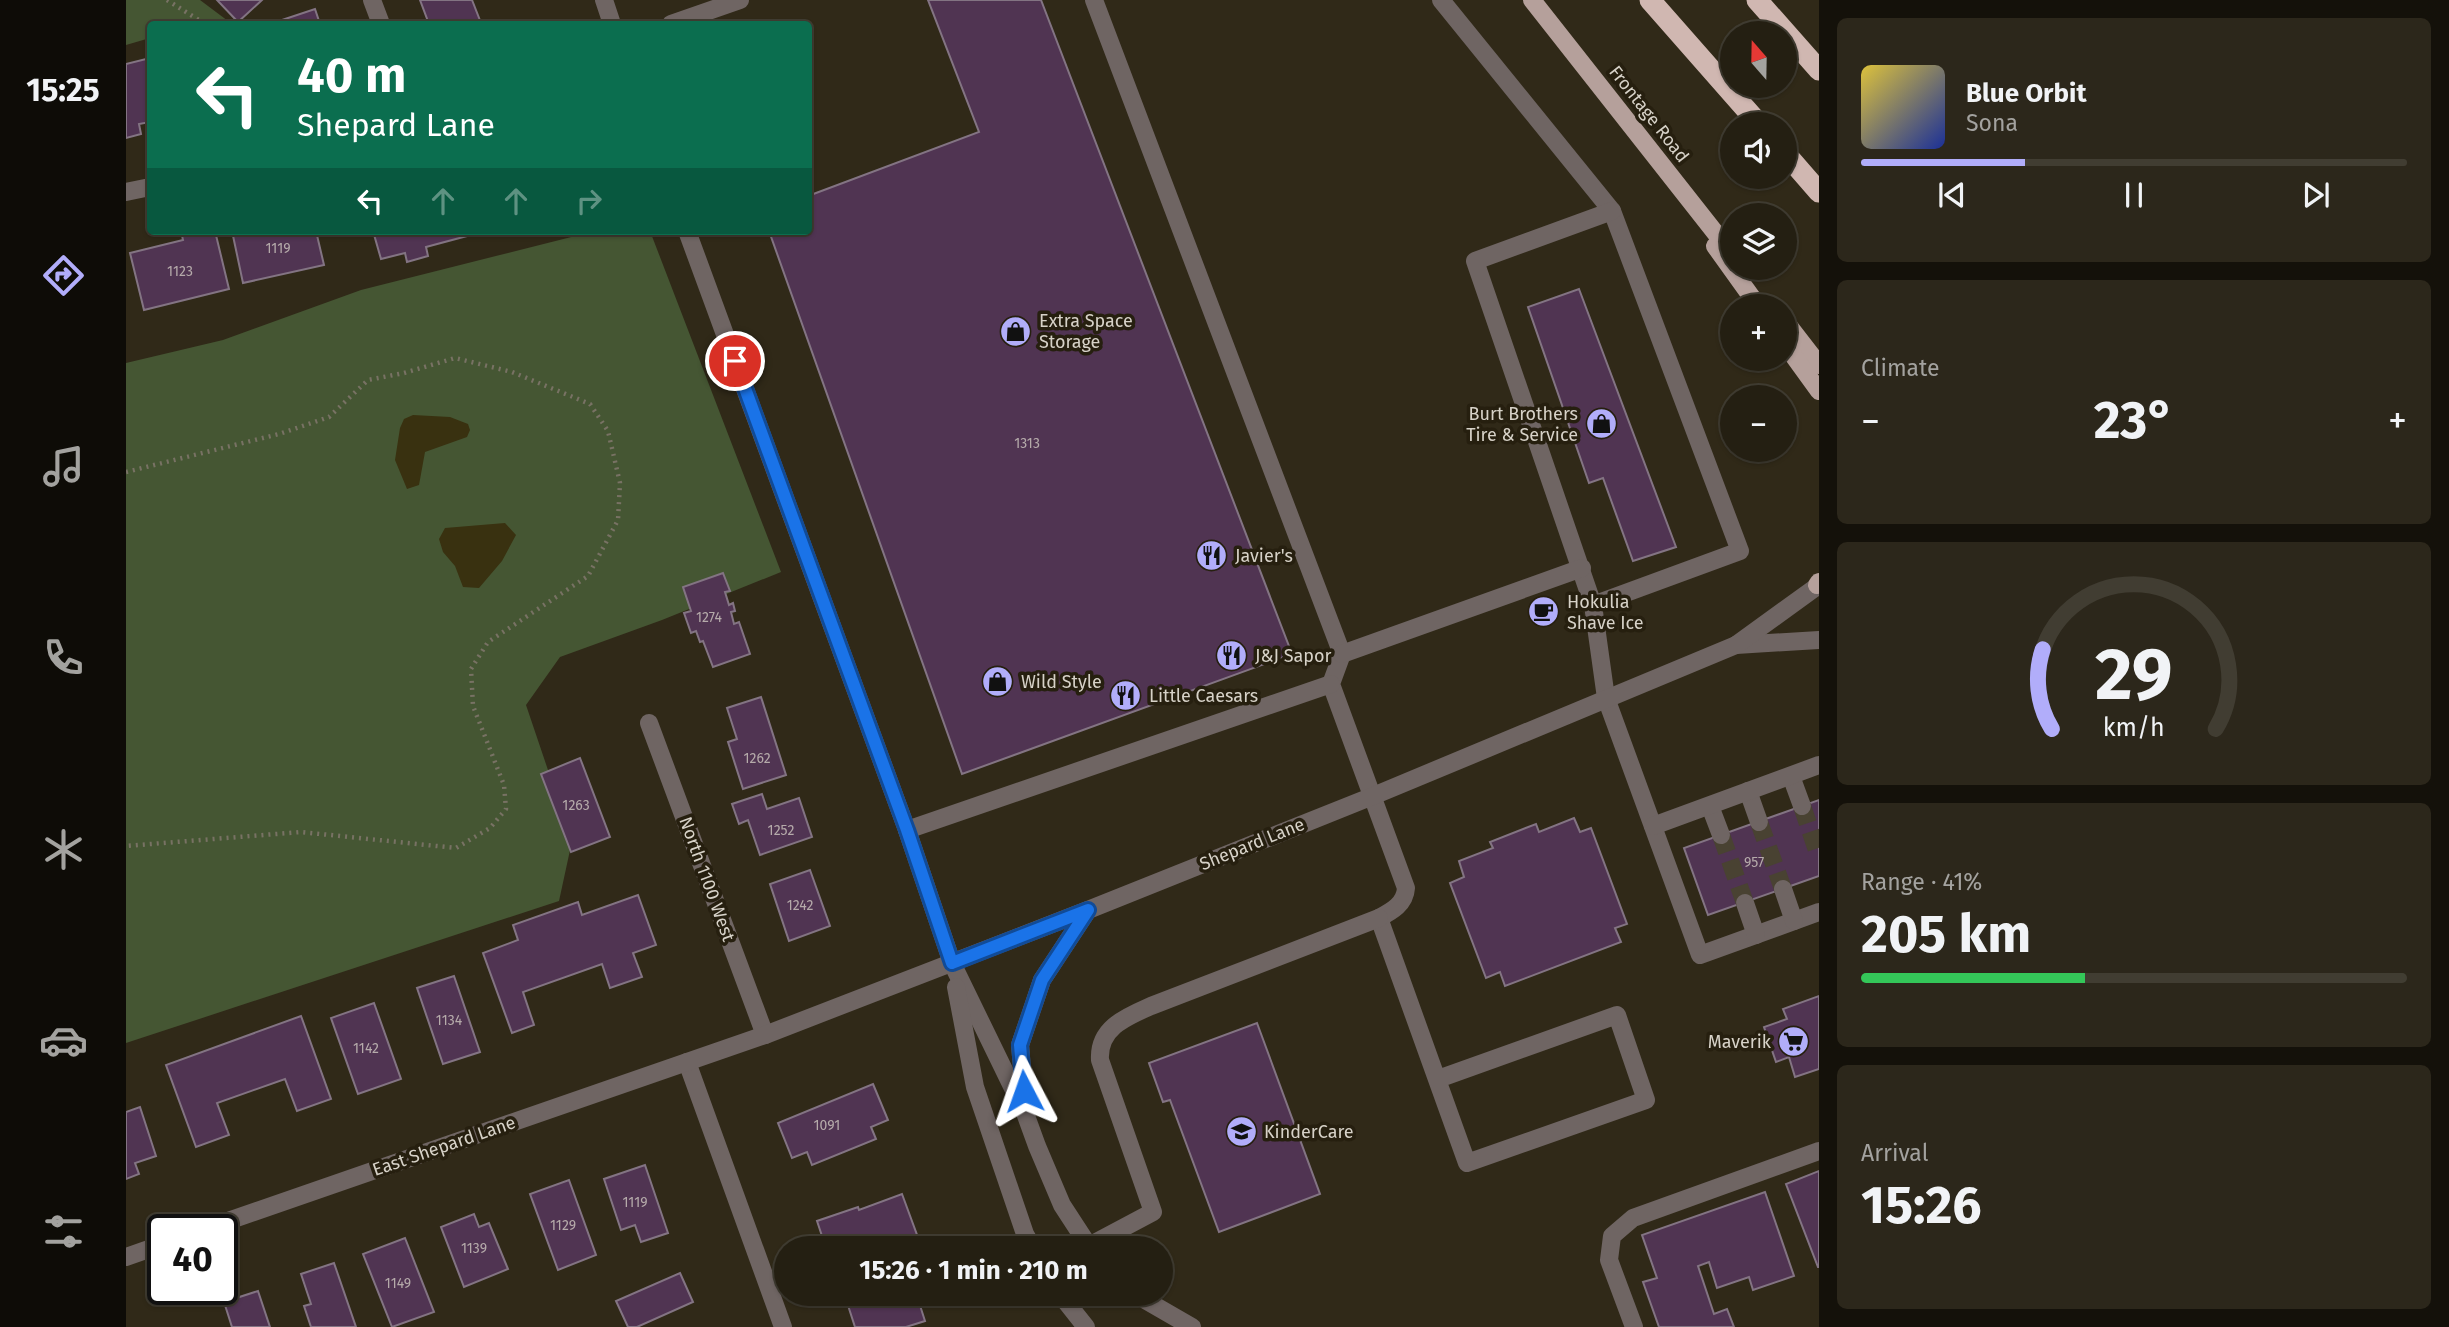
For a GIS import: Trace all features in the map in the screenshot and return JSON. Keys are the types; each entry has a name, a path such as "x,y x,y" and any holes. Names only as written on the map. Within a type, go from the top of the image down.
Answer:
{"highway":[{"path":"1650,0 1748,112"},
{"path":"1757,0 1819,70"},
{"path":"1797,167 1819,192"}],"main road":[{"name":"Frontage Road","path":"1532,0 1720,239"},
{"path":"1597,82 1749,294"},
{"path":"1752,280 1764,294"},
{"path":"1797,337 1819,365"},
{"path":"1797,361 1819,391"}],"street":[{"path":"372,0 380,21"},
{"path":"604,0 611,21"},
{"path":"680,21 740,0"},
{"path":"1441,0 1612,211 1740,551 1593,605"},
{"path":"1100,2 1342,654 1331,684 1406,888 1401,902 1379,918 1151,1006 1130,1015 1109,1029 1101,1043 1100,1060 1153,1212 1109,1236"},
{"path":"126,192 147,188"},
{"path":"1612,211 1475,261 1582,568 1593,605 1606,698 1700,955 1819,912"},
{"path":"688,235 907,830 952,963 1025,1113 1062,1205 1082,1236"},
{"path":"1342,654 1582,568"},
{"name":"Shepard Lane","path":"765,1035 1373,796 1736,645 1818,584"},
{"name":"Shepard Lane","path":"1736,645 1819,640"},
{"path":"907,830 1331,684"},
{"name":"North 1100 West","path":"649,723 765,1035"},
{"path":"1653,826 1819,765"},
{"path":"1791,776 1802,806"},
{"path":"1748,791 1759,822"},
{"path":"1710,806 1721,835"},
{"path":"1783,889 1794,921"},
{"path":"1745,903 1756,935"},
{"path":"1025,1113 1020,1045 1042,980 1088,910"},
{"path":"1379,918 1467,1163 1646,1100 1617,1015 1438,1079"},
{"path":"952,963 975,1087 1026,1236"},
{"name":"East Shepard Lane","path":"238,1218 765,1035"},
{"path":"687,1062 783,1327"},
{"path":"1634,1327 1609,1260 1612,1236 1633,1218 1819,1151"},
{"path":"126,1257 147,1250"},
{"path":"1067,1306 1086,1327"},
{"path":"1156,1306 1192,1327"}],"path":[{"path":"167,0 200,21"},
{"path":"126,472 279,434 329,417 368,380 455,358 512,372 590,404 608,431 620,483 618,520 589,576 488,642 471,669 473,706 504,785 506,809 490,828 456,848 301,832 126,846"}],"green space":[{"path":"126,0 200,0 228,21 147,21 147,39 126,45"},
{"path":"579,235 652,235 781,572 560,657 526,705 572,841 559,901 126,1043 126,363 223,340 361,290"}],"sand":[{"path":"413,415 450,417 468,424 470,430 467,437 425,452 419,485 407,489 395,460 400,428 404,419"},
{"path":"505,523 516,535 502,561 479,588 463,587 455,566 443,552 439,539 445,528"}],"building":[{"path":"217,0 262,0 239,21"},
{"path":"420,0 472,0 480,21 428,21"},
{"path":"928,0 1041,0 1292,654 962,774 770,235 812,235 812,195 979,132"},
{"path":"315,9 319,21 279,21"},
{"path":"147,59 147,123 139,124 141,134 126,138 126,64"},
{"path":"182,235 216,235 229,289 144,310 130,253 183,240"},
{"path":"233,235 317,235 324,265 243,283"},
{"path":"374,235 467,236 426,247 428,256 407,262 405,253 381,259"},
{"path":"1579,289 1676,547 1633,561 1603,478 1589,483 1528,307"},
{"path":"723,573 730,591 725,592 729,605 733,603 735,611 731,612 734,624 739,622 750,654 713,667 703,641 700,642 696,631 691,633 684,613 691,611 683,587"},
{"name":"Hokulia Shave Ice","path":"1546,600 1555,619 1541,625 1534,604"},
{"path":"761,697 786,775 743,789 728,742 737,739 727,708"},
{"path":"580,758 610,837 571,852 541,774"},
{"path":"762,794 767,809 799,798 812,837 760,855 748,820 739,824 732,804"},
{"path":"1819,800 1819,876 1708,915 1684,848"},
{"path":"1574,818 1580,832 1591,828 1627,924 1615,928 1621,942 1505,986 1500,972 1486,978 1450,883 1464,877 1459,861 1493,848 1490,842 1536,824 1539,832"},
{"path":"810,870 830,926 789,941 770,884"},
{"path":"638,895 656,945 633,953 642,977 610,988 602,964 523,992 534,1025 512,1033 483,953 518,940 513,925 578,902 582,915"},
{"path":"454,976 480,1052 443,1064 417,988"},
{"name":"Maverik","path":"1819,996 1819,1069 1795,1077 1789,1057 1776,1062 1764,1027 1787,1019 1783,1009"},
{"path":"374,1003 401,1079 358,1094 331,1018"},
{"path":"301,1016 331,1099 297,1111 285,1079 217,1103 229,1135 196,1147 166,1065"},
{"path":"1257,1023 1320,1194 1219,1232 1170,1100 1163,1102 1149,1063"},
{"path":"873,1084 888,1120 871,1127 876,1139 812,1165 807,1152 792,1158 778,1123"},
{"path":"140,1107 156,1156 135,1163 139,1174 126,1179 126,1112"},
{"path":"645,1165 668,1233 641,1242 635,1225 621,1230 604,1179"},
{"path":"1819,1171 1819,1267 1818,1267 1786,1184"},
{"path":"569,1180 596,1255 558,1270 530,1194"},
{"path":"1765,1192 1794,1276 1753,1290 1749,1277 1717,1288 1709,1262 1698,1266 1714,1314 1727,1309 1734,1327 1659,1327 1643,1282 1657,1278 1642,1235"},
{"path":"902,1194 917,1236 822,1236 817,1221 858,1207 859,1210"},
{"path":"474,1214 479,1227 489,1223 508,1269 464,1287 441,1227"},
{"path":"405,1238 434,1312 392,1327 363,1254"},
{"path":"334,1263 356,1327 311,1327 304,1306 311,1304 301,1274"},
{"path":"680,1273 693,1302 637,1327 628,1327 616,1301"},
{"path":"258,1291 270,1327 232,1327 225,1305 238,1305 238,1297"},
{"path":"848,1306 920,1306 925,1321 906,1327 855,1327"}],"tunnel":[{"path":"1802,806 1819,856"},
{"path":"1759,822 1783,889"},
{"path":"1721,835 1745,903"}],"place":[{"name":"Extra Space Storage","path":"1016,331"},
{"name":"Burt Brothers Tire & Service","path":"1601,424"},
{"name":"Javier's","path":"1212,556"},
{"name":"Hokulia Shave Ice","path":"1544,612"},
{"name":"J&J Sapor","path":"1232,656"},
{"name":"Wild Style","path":"998,682"},
{"name":"Little Caesars","path":"1126,696"},
{"name":"Maverik","path":"1794,1042"},
{"name":"KinderCare","path":"1241,1132"}],"route":[{"path":"735,361 907,830 952,963 1088,910 1042,980 1020,1045 1024,1091"}]}
